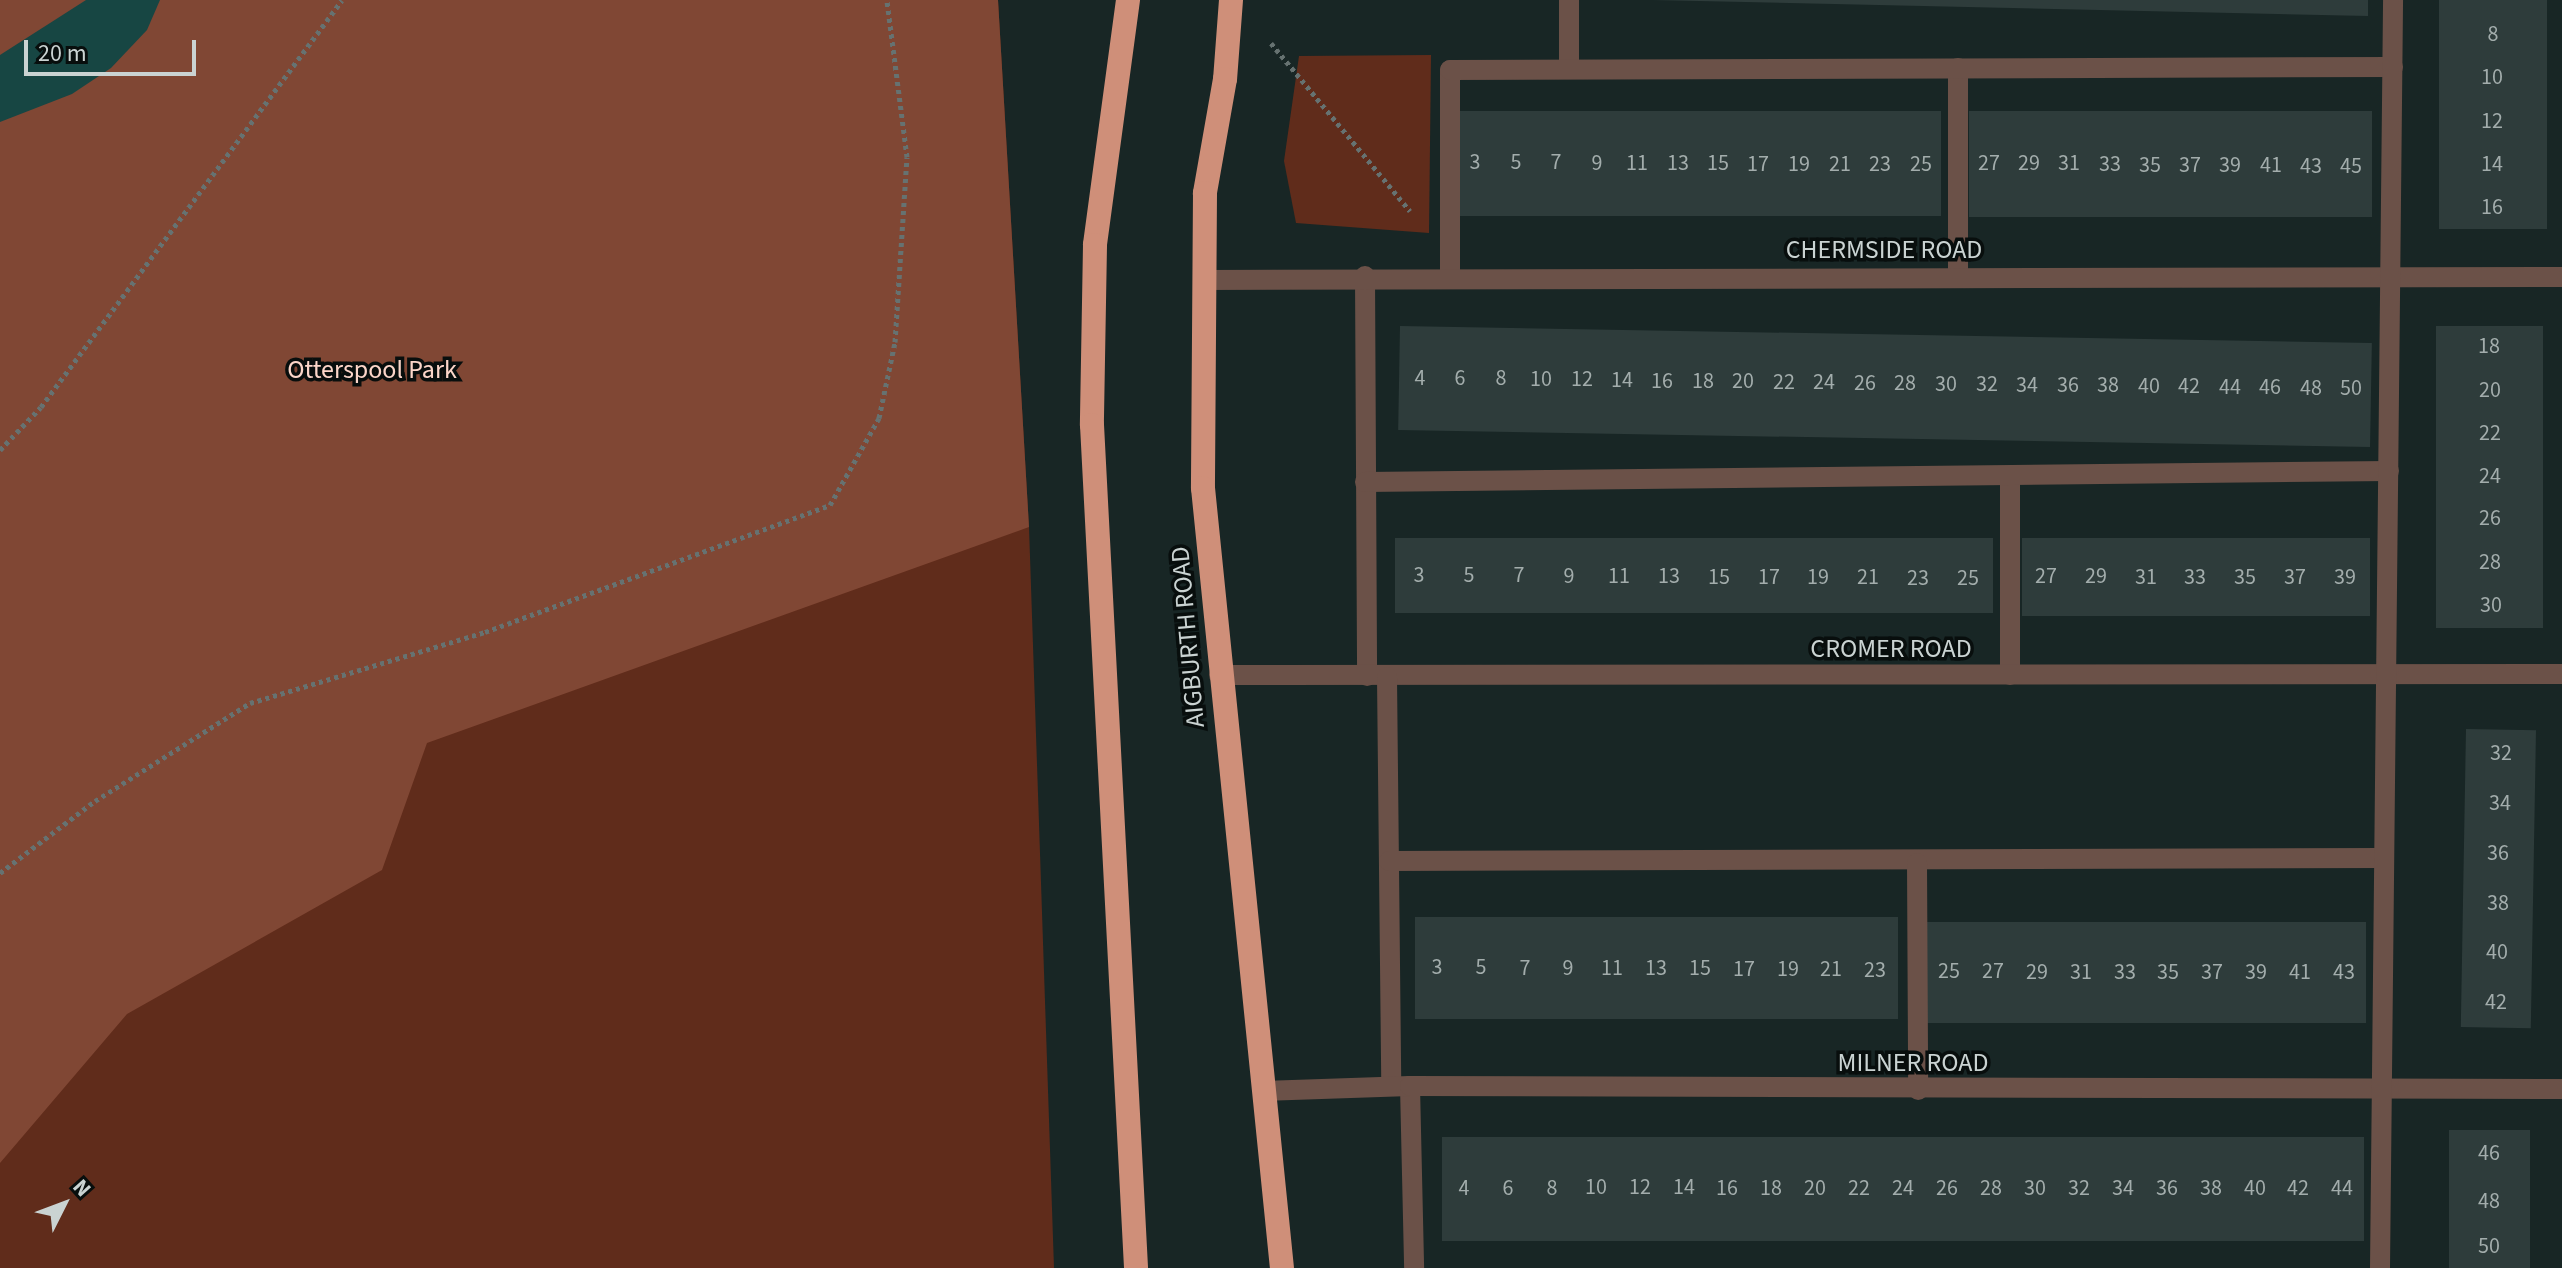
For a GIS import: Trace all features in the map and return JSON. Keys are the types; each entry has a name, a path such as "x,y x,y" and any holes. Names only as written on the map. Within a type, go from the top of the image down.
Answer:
{"highway":[{"path":"1128,0 1095,245 1092,425 1136,1268"},
{"name":"AIGBURTH ROAD","path":"1231,0 1205,193 1203,488 1219,675 1282,1268"}],"street":[{"path":"1569,0 1569,69"},
{"path":"2380,1268 2385,674 2393,277 2393,0"},
{"path":"1450,276 1450,70 2393,67"},
{"path":"1958,68 1958,276"},
{"name":"CHERMSIDE ROAD","path":"1205,280 1365,276 2562,277"},
{"path":"1365,276 1365,482 1414,1268"},
{"path":"1365,482 2010,479 2389,471"},
{"path":"2010,479 2010,675"},
{"name":"CROMER ROAD","path":"1219,675 2562,674"},
{"path":"1389,861 1917,863 2384,858"},
{"path":"1917,863 1918,1090"},
{"name":"MILNER ROAD","path":"1264,1091 1401,1086 1918,1090 2382,1086 2562,1089"}],"path":[{"path":"0,450 41,407 342,0"},
{"path":"0,873 95,801 250,703 485,632 830,505 879,418 895,342 907,157 887,0"},
{"path":"1269,39 1295,78 1429,233 1450,276"}],"green space":[{"name":"Otterspool Park","path":"0,0 998,0 1029,527 1054,1268 0,1268"},
{"name":"Otterspool Park","path":"0,0 998,0 1029,527 427,743 382,870 127,1014 0,1163"},
{"path":"1431,55 1429,233 1296,223 1284,161 1299,56"}],"water":[{"path":"86,0 160,0 147,30 111,68 72,94 0,122 0,55"}],"building":[{"path":"1652,0 2368,0 2368,16"},
{"path":"2439,0 2547,0 2547,229 2439,229"},
{"path":"1455,111 1941,111 1941,216 1455,216"},
{"path":"1969,111 2372,111 2372,217 1969,217"},
{"path":"1400,326 2372,343 2370,447 1398,430"},
{"path":"2436,326 2543,326 2543,628 2436,628"},
{"path":"1395,538 1993,538 1993,613 1395,613"},
{"path":"2022,538 2370,538 2370,616 2022,616"},
{"path":"2466,729 2536,730 2531,1028 2461,1027"},
{"path":"1415,917 1898,917 1898,1019 1415,1019"},
{"path":"1927,922 2366,922 2366,1023 1927,1023"},
{"path":"2449,1130 2530,1130 2530,1268 2449,1268"},
{"path":"1442,1137 2364,1137 2364,1241 1442,1241"}]}
